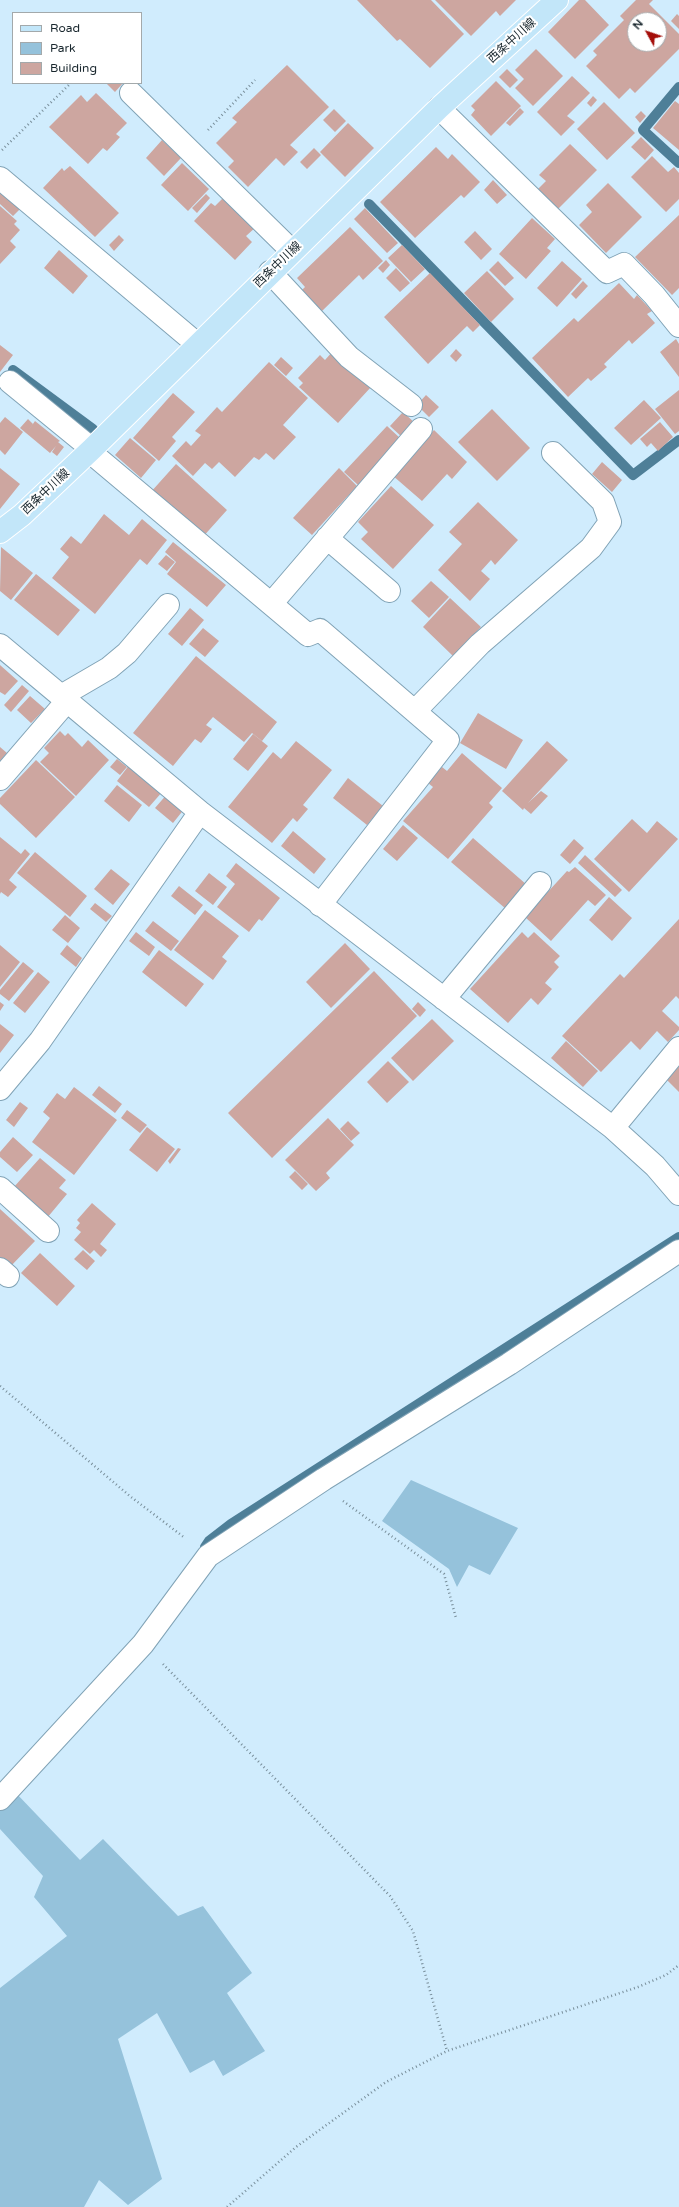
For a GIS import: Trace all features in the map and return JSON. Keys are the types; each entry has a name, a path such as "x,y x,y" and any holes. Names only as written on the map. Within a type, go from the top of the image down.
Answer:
{"main road":[{"name":"西条中川線","path":"0,532 22,515 91,450 270,272 439,108 557,0"}],"street":[{"path":"131,93 292,251"},
{"path":"439,108 607,272 624,264 654,295 679,326"},
{"path":"0,178 197,344"},
{"path":"270,272 349,357 410,405"},
{"path":"10,382 308,635 320,630 448,740 320,905"},
{"path":"271,604 421,429"},
{"path":"415,711 480,644 591,548 610,522 603,502 553,453"},
{"path":"327,538 389,590"},
{"path":"0,779 64,698 109,668 127,653 168,605"},
{"path":"0,645 200,812 613,1128 655,1166 679,1194"},
{"path":"0,1089 40,1041 200,812"},
{"path":"444,1000 540,883"},
{"path":"613,1128 679,1048"},
{"path":"0,1188 48,1231"},
{"path":"0,1799 143,1644 208,1556 324,1478 509,1364 679,1251"}],"path":[{"path":"190,150 255,80"},
{"path":"0,152 70,84"},
{"path":"0,1386 42,1424 131,1497 208,1556"},
{"path":"324,1478 338,1497 444,1574 456,1618"},
{"path":"143,1644 390,1896 413,1931 448,2051"},
{"path":"227,2207 296,2147 386,2082 448,2051 638,1986 666,1975 679,1965"}],"green space":[{"path":"411,1480 518,1528 490,1575 469,1565 457,1587 449,1569 382,1521"},
{"path":"15,1792 80,1860 103,1839 178,1916 203,1906 252,1973 227,1993 265,2051 223,2076 214,2060 190,2073 157,2013 118,2039 162,2179 128,2205 99,2180 84,2207 0,2207 0,1988 67,1936 34,1897 43,1876 0,1829 0,1808"}],"building":[{"path":"357,0 431,0 464,34 430,68 400,39 397,41"},
{"path":"435,0 516,0 500,16 496,11 471,36"},
{"path":"579,0 585,0 609,25 575,59 548,32"},
{"path":"636,0 653,0 649,4 657,12 627,12 627,52 667,52 667,22 679,34 679,49 635,93 630,88 619,99 586,66 597,55 593,51 624,20 620,16"},
{"path":"677,14 679,16 679,29 671,21"},
{"path":"536,49 563,76 533,106 515,88 524,79 515,70"},
{"path":"287,65 329,107 290,145 298,152 284,166 276,158 248,187 228,167 234,161 216,143 237,122 232,118"},
{"path":"507,69 518,80 510,88 499,77"},
{"path":"572,76 590,93 567,116 575,122 561,136 537,112"},
{"path":"496,81 521,106 491,136 471,115 475,110 471,106"},
{"path":"107,84 122,84 115,92"},
{"path":"96,93 127,123 116,134 120,137 107,151 103,148 88,164 49,127 81,95 87,102"},
{"path":"593,96 597,100 591,107 587,103"},
{"path":"675,101 679,104 679,150 653,128"},
{"path":"604,102 635,133 607,160 577,129"},
{"path":"520,108 524,112 510,126 506,123"},
{"path":"334,109 346,121 335,132 323,120"},
{"path":"641,111 646,116 640,123 635,117"},
{"path":"348,123 374,148 345,177 320,152"},
{"path":"641,137 654,150 645,160 631,147"},
{"path":"162,140 181,158 164,176 146,158"},
{"path":"570,144 597,170 558,209 538,189 546,181 539,175"},
{"path":"436,147 448,159 452,154 480,182 464,198 461,195 415,238 380,202"},
{"path":"314,148 321,155 307,169 300,162"},
{"path":"652,156 668,172 674,167 679,173 679,199 666,212 631,177"},
{"path":"182,163 209,189 188,211 161,185"},
{"path":"70,166 119,213 95,237 43,188 62,168 64,171"},
{"path":"493,180 507,195 497,204 484,190"},
{"path":"608,183 642,217 606,253 579,225 592,212 586,205"},
{"path":"0,189 20,209 13,216 0,204"},
{"path":"206,194 210,198 197,213 192,208"},
{"path":"224,197 256,227 246,236 252,242 235,260 194,221 211,203 215,206"},
{"path":"0,206 17,221 14,224 20,230 10,241 16,247 0,264"},
{"path":"365,208 398,243 387,253 354,219"},
{"path":"679,215 679,288 672,295 635,257"},
{"path":"532,218 555,239 547,248 551,251 526,279 499,254"},
{"path":"350,227 383,261 363,280 359,275 321,312 301,291 305,287 297,278"},
{"path":"475,231 492,249 481,260 464,242"},
{"path":"119,235 124,240 114,251 109,245"},
{"path":"402,245 425,269 411,282 388,258"},
{"path":"59,250 88,276 73,294 44,268"},
{"path":"386,260 390,265 383,273 378,268"},
{"path":"498,261 514,278 505,286 489,270"},
{"path":"562,261 582,279 557,307 537,288"},
{"path":"396,268 410,283 400,292 386,278"},
{"path":"487,271 514,299 491,322 464,293"},
{"path":"430,273 480,325 473,332 467,326 428,364 384,317"},
{"path":"583,281 588,286 576,299 571,294"},
{"path":"619,283 634,299 637,295 652,311 647,314 655,323 632,344 629,340 604,364 607,367 591,381 588,378 568,397 532,358 574,318 578,322"},
{"path":"676,339 679,344 679,377 660,352"},
{"path":"0,345 13,355 0,372"},
{"path":"456,349 462,355 456,362 450,356"},
{"path":"333,351 371,387 338,423 299,387 303,383 298,378 320,355 325,360"},
{"path":"281,357 293,368 286,376 274,365"},
{"path":"269,362 308,398 283,425 296,437 274,460 266,453 259,460 254,457 235,477 219,462 212,469 205,463 193,476 172,456 186,441 191,446 201,435 195,431 217,407 222,412"},
{"path":"679,390 679,431 675,434 655,409"},
{"path":"173,393 195,412 172,437 176,441 159,461 133,438"},
{"path":"426,395 439,407 429,417 417,405"},
{"path":"644,400 661,418 631,445 614,428"},
{"path":"492,409 530,448 497,481 458,442"},
{"path":"403,412 416,424 403,438 390,426"},
{"path":"5,417 23,432 5,455 0,450 0,423"},
{"path":"28,419 33,424 35,421 60,441 58,442 64,447 57,456 52,452 56,446 50,453 20,428"},
{"path":"660,422 673,437 658,451 651,443 647,447 640,439"},
{"path":"387,426 401,439 358,485 344,472"},
{"path":"434,430 467,462 452,479 447,474 422,501 392,475"},
{"path":"130,438 156,460 141,478 115,455"},
{"path":"602,462 622,480 612,492 592,474"},
{"path":"176,464 227,510 201,539 150,493"},
{"path":"0,468 20,484 0,509"},
{"path":"339,468 357,486 312,535 293,518"},
{"path":"391,486 434,525 393,569 361,539 368,532 358,522"},
{"path":"478,502 518,540 495,565 491,560 481,571 490,579 470,601 438,570 462,544 449,532"},
{"path":"104,514 129,535 142,519 167,540 147,565 140,559 95,614 52,578 69,557 60,549 71,536 81,544"},
{"path":"173,542 226,585 207,607 167,574 176,562 165,552"},
{"path":"1,547 33,573 11,600 0,591"},
{"path":"166,555 175,562 167,571 158,564"},
{"path":"36,574 80,610 58,636 14,600"},
{"path":"431,581 449,597 429,618 411,601"},
{"path":"450,598 481,627 453,656 423,627"},
{"path":"190,608 204,620 182,646 168,634"},
{"path":"203,628 219,641 205,657 189,644"},
{"path":"196,656 277,722 262,741 252,733 244,742 213,717 206,725 212,729 201,743 195,739 173,766 133,733"},
{"path":"0,665 18,681 5,695 0,692"},
{"path":"22,685 29,691 11,712 4,705"},
{"path":"30,696 45,709 31,723 17,710"},
{"path":"478,713 523,740 506,769 460,743"},
{"path":"60,731 65,736 68,733 82,747 88,740 109,760 76,796 40,762 49,753 44,748"},
{"path":"253,734 268,746 248,771 233,759"},
{"path":"296,741 332,770 303,805 308,809 297,822 293,818 272,843 228,807 273,752 281,759"},
{"path":"547,741 568,760 528,803 541,791 548,796 531,814 524,808 523,810 502,791"},
{"path":"0,747 7,753 0,761"},
{"path":"462,753 502,788 489,803 493,807 448,859 403,821 433,787 428,783 442,767 447,771"},
{"path":"117,759 127,767 120,775 110,767"},
{"path":"36,760 75,797 36,838 0,804 0,798"},
{"path":"130,764 163,791 149,807 117,781"},
{"path":"348,778 383,806 367,825 333,798"},
{"path":"117,785 142,805 129,822 104,801"},
{"path":"168,793 185,808 173,823 155,808"},
{"path":"632,819 647,833 657,821 678,839 629,892 594,859"},
{"path":"403,825 418,838 397,861 383,849"},
{"path":"293,831 326,859 314,874 281,846"},
{"path":"0,837 21,854 25,849 30,854 9,880 17,887 8,897 1,892 0,894"},
{"path":"473,838 527,885 506,909 451,862"},
{"path":"574,839 584,848 570,864 560,855"},
{"path":"35,852 87,896 70,917 17,873"},
{"path":"585,855 622,890 615,897 578,863"},
{"path":"236,863 280,898 262,921 259,919 249,932 217,907 235,884 226,876"},
{"path":"575,867 606,895 595,906 588,900 551,941 525,917 567,871 569,872"},
{"path":"111,869 130,884 113,905 94,889"},
{"path":"209,873 227,887 213,905 195,891"},
{"path":"179,886 203,905 195,915 171,896"},
{"path":"609,897 632,918 612,941 589,920"},
{"path":"95,903 112,916 106,922 90,909"},
{"path":"205,910 239,936 222,957 227,961 213,980 174,950"},
{"path":"65,915 80,928 68,943 52,930"},
{"path":"679,919 679,999 676,996 662,1011 679,1027 679,1030 668,1042 657,1031 640,1050 631,1041 601,1072 562,1036 620,974 624,978"},
{"path":"153,921 179,941 171,951 145,931"},
{"path":"136,932 155,947 149,956 129,941"},
{"path":"522,932 528,938 534,932 560,956 554,962 559,967 545,983 552,989 538,1005 531,998 508,1023 470,989"},
{"path":"345,943 370,969 331,1008 306,982"},
{"path":"0,945 20,962 0,987"},
{"path":"67,945 82,958 76,967 60,954"},
{"path":"159,950 204,984 186,1007 142,972"},
{"path":"23,962 34,971 9,1001 0,994 0,990"},
{"path":"374,971 417,1016 272,1158 228,1113"},
{"path":"38,972 50,982 25,1013 13,1003"},
{"path":"0,1002 4,1005 0,1011"},
{"path":"418,1002 426,1010 420,1017 412,1009"},
{"path":"432,1019 454,1041 413,1081 391,1058"},
{"path":"0,1024 14,1035 0,1053"},
{"path":"566,1041 598,1071 583,1087 551,1058"},
{"path":"388,1061 409,1082 387,1103 367,1082"},
{"path":"679,1065 679,1092 666,1079"},
{"path":"99,1086 122,1104 115,1113 92,1095"},
{"path":"74,1087 117,1120 74,1175 32,1142 50,1118 43,1112 57,1093 65,1099"},
{"path":"20,1102 28,1108 14,1127 6,1120"},
{"path":"127,1110 147,1125 140,1133 121,1118"},
{"path":"328,1118 354,1145 326,1173 330,1178 316,1191 285,1160"},
{"path":"348,1121 360,1133 351,1141 340,1129"},
{"path":"147,1127 175,1149 157,1172 129,1150"},
{"path":"13,1137 33,1155 17,1172 0,1157 0,1152"},
{"path":"178,1148 181,1149 170,1164 168,1161"},
{"path":"40,1158 66,1180 59,1188 67,1194 47,1218 13,1188"},
{"path":"295,1171 308,1184 302,1190 289,1177"},
{"path":"92,1203 116,1224 100,1244 107,1250 101,1257 94,1250 90,1254 74,1240 81,1232 76,1228 80,1223 77,1220"},
{"path":"0,1209 35,1241 10,1267 0,1257"},
{"path":"83,1250 95,1261 87,1270 74,1259"},
{"path":"40,1253 75,1286 57,1306 21,1273"}],"waterway":[{"path":"679,87 643,130 679,163"},
{"path":"369,204 633,475 679,440"},
{"path":"13,370 93,429"},
{"path":"205,1547 209,1541 231,1524 679,1237"}]}
